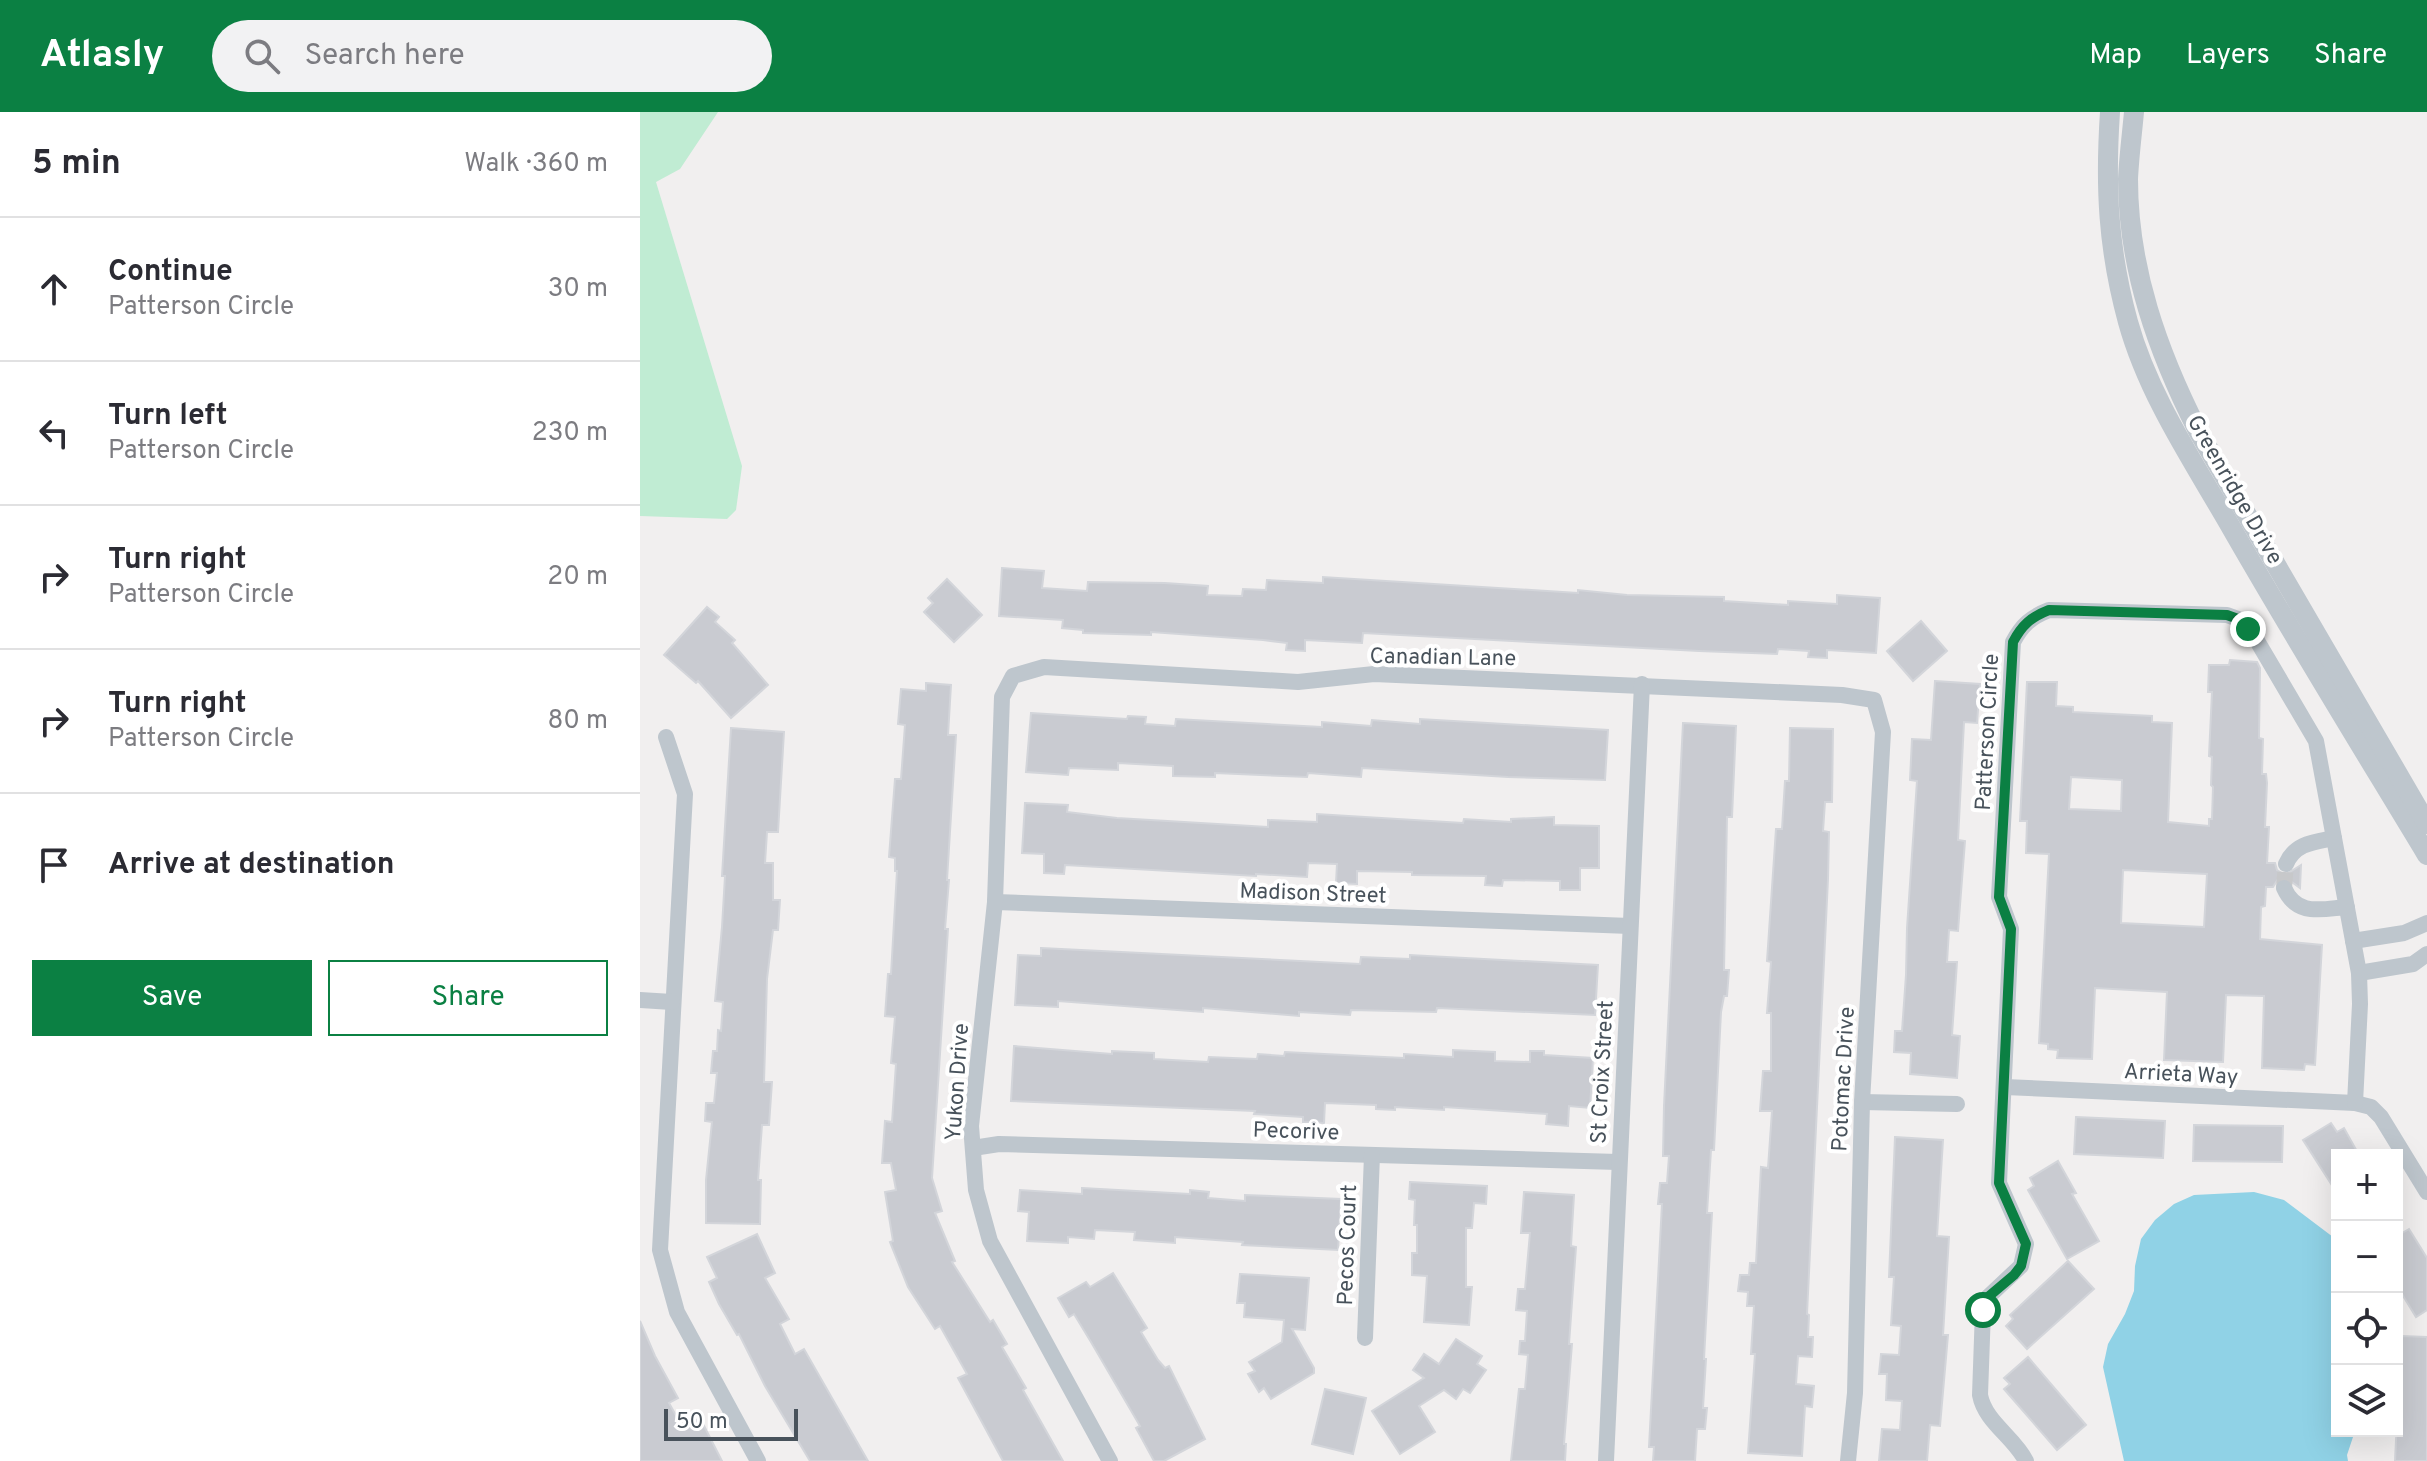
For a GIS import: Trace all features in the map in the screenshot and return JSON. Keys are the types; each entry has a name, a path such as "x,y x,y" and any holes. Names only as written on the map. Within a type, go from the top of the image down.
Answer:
{"street":[{"name":"Greenridge Drive","path":"2110,112 2106,198 2108,223 2129,323 2149,381 2260,579 2427,855"},
{"name":"Greenridge Drive","path":"2134,112 2128,180 2134,248 2146,308 2169,370 2198,431 2427,824"},
{"name":"Patterson Circle","path":"2026,1461 1982,1406 1980,1395 1983,1310 1988,1297 2021,1266 2026,1244 1999,1183 2011,929 1999,897 2013,642 2022,625 2029,620 2049,610 2227,615 2238,619 2256,639 2316,741 2359,973 2355,1103"},
{"name":"Canadian Lane","path":"1013,676 1044,667 1298,682 1374,674 1642,684 1842,695 1874,700"},
{"name":"Yukon Drive","path":"1013,676 1002,697 995,902 971,1126 976,1190 990,1241 1110,1461"},
{"name":"St Croix Street","path":"1606,1461 1642,684"},
{"name":"Potomac Drive","path":"1848,1461 1855,1393 1862,1102 1883,732 1874,700"},
{"path":"666,737 685,794 660,1250 677,1312 758,1461"},
{"path":"2286,864 2295,850 2306,844 2334,838"},
{"path":"2284,888 2292,901 2307,910 2347,907"},
{"name":"Madison Street","path":"995,902 1630,926"},
{"path":"2353,941 2404,933 2427,923"},
{"path":"2359,973 2413,964 2427,954"},
{"path":"640,1000 672,1002"},
{"name":"Arrieta Way","path":"2005,1087 2355,1103"},
{"path":"1862,1102 1957,1104"},
{"path":"2355,1103 2371,1107 2381,1117 2427,1192"},
{"name":"Pecorive","path":"973,1148 999,1144 1618,1162"},
{"name":"Pecos Court","path":"1365,1338 1372,1155"}],"green space":[{"path":"640,112 718,112 680,169 656,182 742,466 736,510 727,519 640,516"}],"water":[{"path":"2254,1192 2284,1200 2331,1235 2331,1437 2353,1437 2348,1461 2124,1461 2103,1367 2108,1344 2134,1291 2141,1239 2155,1220 2174,1204 2194,1195"}],"building":[{"path":"1002,568 1044,571 1042,588 1087,591 1088,582 1165,583 1208,586 1207,595 1242,596 1243,589 1266,590 1267,580 1323,583 1323,577 1578,593 1578,590 1627,595 1724,597 1724,601 1788,605 1788,601 1837,604 1837,595 1880,598 1876,653 1827,650 1827,658 1808,657 1809,651 1778,649 1777,654 1699,651 1363,633 1362,643 1305,640 1305,651 1286,650 1287,643 1263,640 1151,632 1151,635 1083,633 1083,630 1062,628 1063,620 999,616"},
{"path":"947,579 982,615 954,642 924,612 933,603 928,598"},
{"path":"707,607 719,617 715,622 735,640 732,643 768,685 731,718 698,681 696,683 664,655"},
{"path":"1921,621 1947,651 1913,681 1887,651"},
{"path":"2230,660 2257,662 2260,668 2259,738 2263,739 2262,774 2266,774 2267,783 2267,863 2275,863 2277,870 2285,875 2301,865 2300,888 2285,877 2278,879 2273,887 2266,887 2265,906 2261,907 2260,939 2322,945 2315,1065 2305,1064 2304,1070 2262,1068 2264,996 2226,995 2223,1062 2164,1060 2167,992 2095,988 2092,1059 2057,1058 2058,1050 2048,1049 2048,1044 2039,1043 2049,854 2026,853 2027,821 2020,821 2027,682 2057,682 2056,706 2073,707 2073,712 2152,716 2152,722 2172,723 2168,822 2209,826 2213,787 2212,757 2209,756 2212,692 2208,692 2209,665 2229,665","holes":["2071,777 2122,780 2121,811 2069,809","2123,870 2207,874 2204,927 2121,923"]},
{"path":"1935,681 1980,684 1977,723 1964,722 1958,840 1965,841 1958,931 1949,930 1947,962 1957,962 1952,1035 1960,1036 1957,1078 1910,1074 1911,1053 1894,1052 1895,1031 1902,1031 1906,975 1917,781 1910,780 1912,739 1931,740"},
{"path":"926,683 951,685 948,735 956,735 947,880 945,929 948,929 932,1178 942,1211 935,1213 955,1261 952,1262 1007,1344 1002,1347 1063,1461 1003,1461 958,1378 967,1374 940,1326 935,1329 908,1287 890,1242 893,1241 885,1192 896,1190 891,1163 882,1163 885,1121 892,1122 896,1064 891,1063 895,1017 885,1016 888,974 891,974 897,871 895,858 889,857 895,779 901,779 905,725 898,724 901,689 926,691"},
{"path":"1031,713 1127,719 1128,716 1146,717 1145,724 1175,726 1176,719 1322,727 1322,722 1371,726 1372,720 1420,724 1420,719 1608,730 1605,780 1362,768 1361,777 1308,773 1307,777 1215,773 1215,777 1173,776 1173,766 1118,763 1118,770 1069,768 1068,775 1026,772"},
{"path":"1683,723 1736,726 1732,817 1727,817 1724,970 1729,970 1727,996 1724,996 1721,1012 1714,1150 1711,1150 1707,1213 1712,1213 1704,1359 1705,1429 1697,1429 1695,1461 1653,1461 1654,1447 1649,1447 1662,1204 1658,1204 1660,1183 1667,1183 1669,1156 1663,1156 1664,1106"},
{"path":"731,728 784,732 778,832 767,832 765,863 773,863 773,900 780,900 778,930 773,930 767,979 764,1082 772,1082 769,1125 762,1125 758,1180 761,1180 760,1224 706,1223 706,1180 712,1122 705,1121 706,1103 714,1103 717,1073 711,1073 718,1030 721,1031 723,1002 715,1001 725,876 722,876"},
{"path":"1790,728 1833,729 1832,802 1825,802 1823,831 1829,832 1807,1314 1808,1337 1813,1337 1812,1357 1798,1356 1796,1384 1814,1386 1812,1407 1805,1406 1802,1456 1748,1453 1755,1354 1751,1354 1754,1306 1747,1306 1748,1292 1738,1291 1740,1275 1749,1275 1750,1263 1756,1263 1761,1167 1768,1168 1772,1111 1760,1111 1763,1071 1771,1071 1771,1013 1767,1013 1771,962 1767,961 1776,829 1782,829 1785,781 1789,781"},
{"path":"1025,803 1068,805 1067,812 1117,818 1268,827 1268,820 1317,822 1317,814 1463,823 1464,819 1511,822 1511,819 1554,817 1554,825 1599,826 1599,868 1580,868 1580,890 1560,890 1560,881 1503,880 1502,886 1485,885 1486,876 1412,875 1412,872 1357,871 1357,884 1336,883 1337,864 1308,863 1307,877 1065,865 1064,874 1044,873 1044,854 1022,853"},
{"path":"1041,948 1360,964 1361,957 1410,959 1410,955 1598,965 1595,1015 1437,1008 1436,1012 1351,1010 1350,1015 1299,1012 1299,1016 1058,1001 1058,1007 1015,1005 1018,955 1041,956"},
{"path":"1014,1046 1112,1054 1112,1051 1154,1053 1154,1059 1208,1062 1209,1057 1257,1059 1258,1054 1284,1056 1285,1052 1404,1058 1404,1054 1453,1057 1453,1050 1495,1052 1495,1061 1530,1062 1530,1051 1544,1051 1544,1055 1593,1058 1590,1108 1569,1106 1568,1126 1546,1124 1547,1114 1444,1107 1444,1110 1395,1107 1395,1110 1376,1109 1376,1105 1325,1103 1324,1123 1303,1122 1303,1117 1254,1114 1255,1111 1011,1101"},
{"path":"2076,1117 2165,1121 2163,1158 2074,1154"},
{"path":"2331,1123 2337,1132 2344,1128 2356,1149 2331,1149 2331,1184 2303,1140"},
{"path":"2194,1125 2283,1126 2282,1162 2193,1161"},
{"path":"1895,1137 1943,1140 1937,1236 1949,1237 1943,1335 1948,1335 1940,1426 1930,1425 1927,1461 1879,1461 1882,1429 1900,1430 1902,1401 1886,1400 1887,1374 1879,1374 1881,1354 1899,1355 1901,1326 1891,1325 1894,1277 1889,1277"},
{"path":"2058,1161 2076,1193 2072,1194 2099,1241 2067,1259 2028,1190 2034,1186 2030,1178"},
{"path":"1410,1182 1487,1186 1486,1204 1474,1203 1472,1228 1466,1228 1466,1287 1472,1287 1469,1325 1424,1322 1427,1276 1412,1275 1412,1253 1417,1253 1417,1225 1414,1225 1415,1200 1409,1199"},
{"path":"1082,1188 1190,1194 1190,1190 1209,1192 1208,1198 1245,1201 1245,1195 1341,1199 1338,1250 1242,1245 1243,1242 1175,1237 1175,1243 1134,1240 1135,1232 1095,1230 1094,1239 1068,1237 1068,1243 1027,1241 1029,1212 1018,1211 1020,1190 1082,1194"},
{"path":"1524,1192 1574,1195 1571,1246 1576,1247 1565,1461 1511,1461 1519,1389 1525,1389 1528,1355 1519,1354 1520,1341 1525,1341 1527,1311 1516,1310 1518,1289 1525,1289 1530,1233 1521,1233"},
{"path":"2409,1229 2427,1258 2427,1310 2416,1317 2403,1296 2403,1232"},
{"path":"757,1234 775,1273 765,1278 789,1319 780,1324 795,1354 804,1349 868,1461 810,1461 719,1304 709,1282 717,1278 707,1257"},
{"path":"2068,1261 2094,1289 2027,1349 2006,1326 2013,1319 2010,1315"},
{"path":"1113,1273 1147,1328 1141,1332 1158,1360 1165,1368 1169,1366 1205,1439 1164,1461 1154,1461 1136,1428 1140,1426 1091,1342 1074,1314 1069,1317 1058,1298 1086,1282 1090,1287"},
{"path":"1240,1274 1309,1278 1305,1330 1292,1329 1314,1373 1271,1399 1264,1388 1259,1392 1248,1374 1255,1371 1249,1362 1282,1342 1284,1320 1244,1317 1245,1303 1237,1303"},
{"path":"640,1321 678,1398 669,1403 683,1428 700,1418 722,1461 640,1461"},
{"path":"2403,1336 2427,1337 2427,1461 2395,1461 2396,1437 2403,1437"},
{"path":"1456,1339 1482,1356 1477,1364 1486,1370 1470,1393 1463,1389 1456,1399 1444,1390 1419,1406 1435,1432 1400,1454 1372,1411 1424,1378 1413,1370 1424,1354 1439,1364"},
{"path":"2028,1357 2086,1425 2057,1450 2004,1389 2010,1384 2004,1378"},
{"path":"1325,1389 1366,1398 1353,1454 1312,1444"}],"tunnel":[{"path":"2284,888 2286,864"}],"route":[{"path":"1983,1310 1988,1297 2021,1266 2026,1244 1999,1183 2011,929 1999,897 2013,642 2022,625 2049,610 2227,615 2238,619 2248,629"}]}
